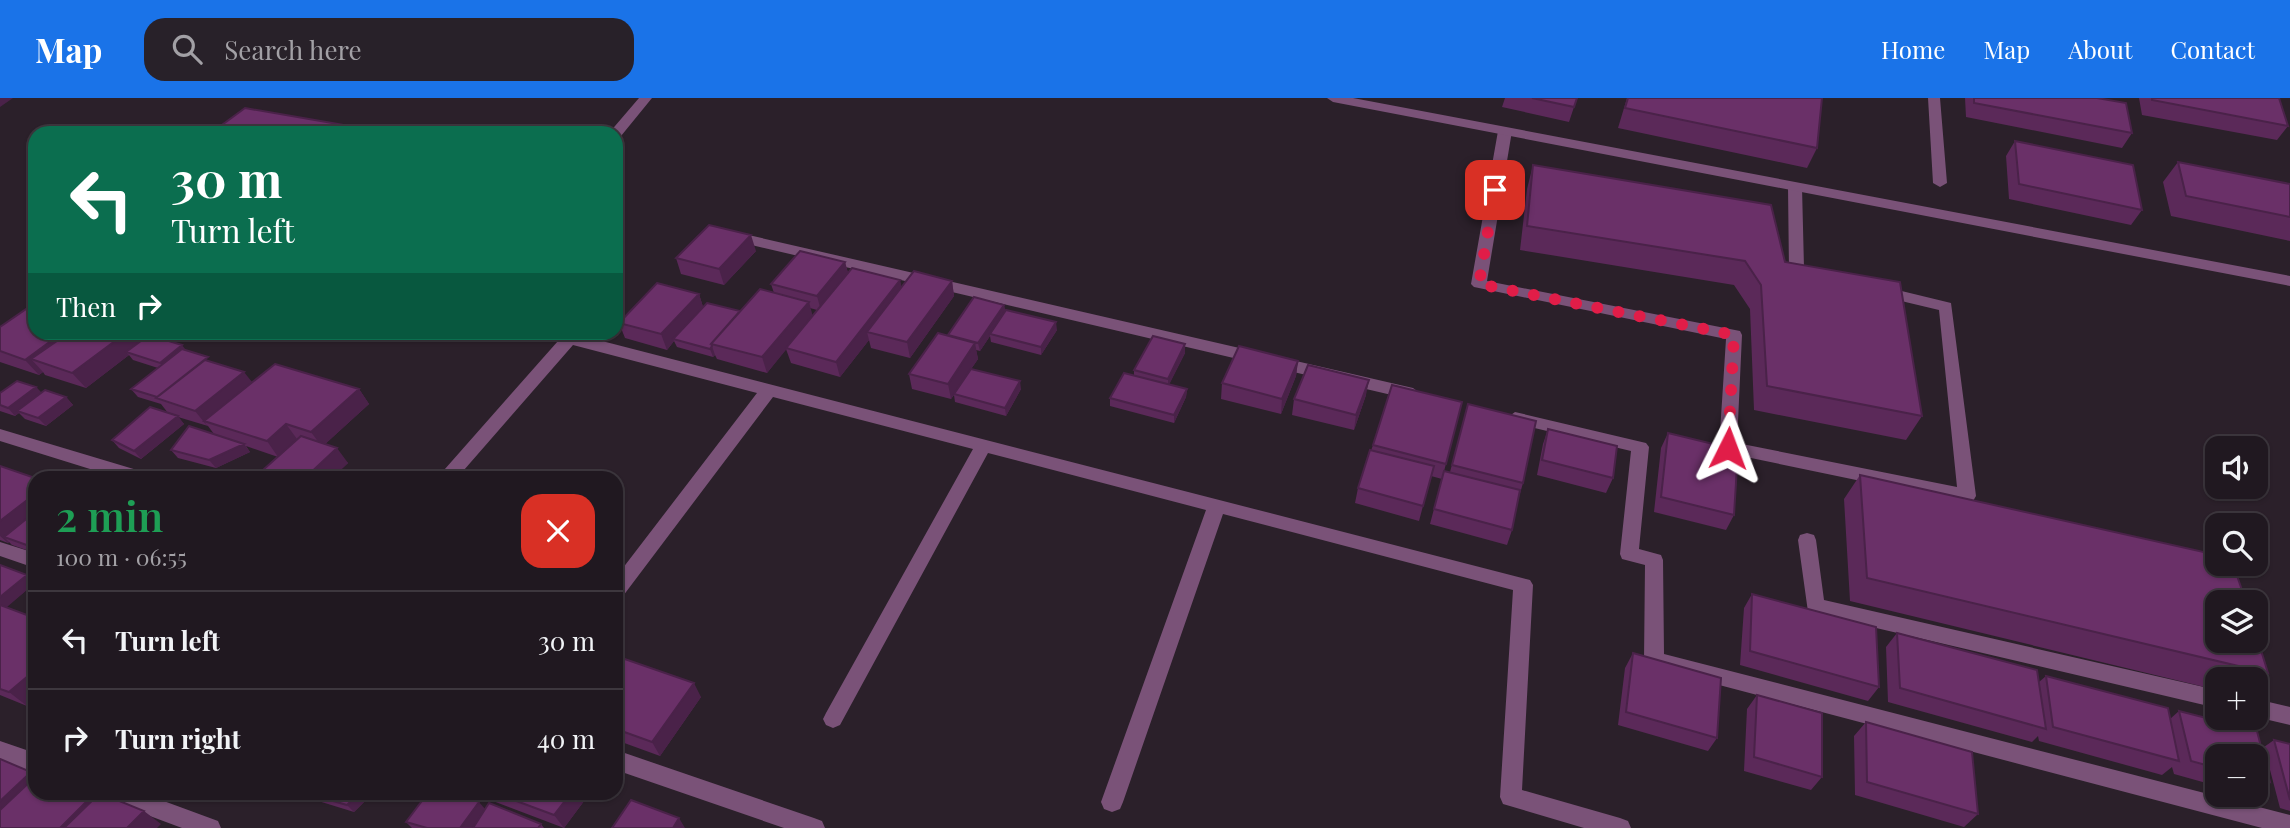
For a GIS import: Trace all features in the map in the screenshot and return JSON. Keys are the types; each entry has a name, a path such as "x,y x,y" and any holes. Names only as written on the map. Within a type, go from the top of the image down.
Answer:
{"street":[{"path":"622,126 646,98"},
{"path":"1333,98 2290,281"},
{"path":"1934,98 1940,183"},
{"path":"1505,131 1479,284 1734,335 1728,448 1968,496 1946,307 1865,287"},
{"path":"1795,187 1797,271 1824,277"},
{"path":"719,234 1423,397"},
{"path":"452,471 568,340"},
{"path":"573,340 1523,585 1511,797 1620,828"},
{"path":"623,582 768,391"},
{"path":"1504,415 1640,447 1629,554 1654,560 1654,660 2290,825"},
{"path":"0,435 118,471"},
{"path":"833,719 983,447"},
{"path":"1112,802 1216,508"},
{"path":"1807,540 1815,606 2205,696"},
{"path":"0,550 28,559"},
{"path":"2268,711 2290,716"},
{"path":"0,750 28,760"},
{"path":"623,762 814,828"},
{"path":"134,800 210,828"}],"building":[{"path":"1532,98 1577,98 1574,107"},
{"path":"1628,98 1822,98 1817,148 1625,108"},
{"path":"1974,98 2097,98 2126,103 2132,133 1974,103"},
{"path":"2279,98 2288,126 2152,100"},
{"path":"245,108 349,126 221,126"},
{"path":"2015,141 2133,165 2142,210 2019,184"},
{"path":"2178,162 2290,184 2290,217 2186,196"},
{"path":"1533,165 1771,205 1785,262 1900,282 1922,416 1767,386 1761,285 1745,261 1527,226"},
{"path":"709,225 751,235 719,269 676,258"},
{"path":"800,251 845,262 817,296 771,284"},
{"path":"852,268 900,280 836,362 786,348"},
{"path":"914,271 952,281 907,342 867,332"},
{"path":"657,283 699,294 661,334 623,324 623,319"},
{"path":"760,289 809,302 762,357 711,344"},
{"path":"974,297 1004,305 978,343 948,335"},
{"path":"707,303 740,311 711,344 710,349 673,339"},
{"path":"28,308 28,340 52,340 25,360 0,351 0,327"},
{"path":"1006,310 1056,322 1041,347 990,334"},
{"path":"938,333 975,343 948,384 909,374"},
{"path":"1153,336 1185,344 1168,379 1134,370"},
{"path":"58,340 116,340 72,373 31,359"},
{"path":"142,340 166,340 182,345 160,363 126,352"},
{"path":"1239,346 1298,361 1282,399 1222,383"},
{"path":"182,349 208,357 157,397 131,389"},
{"path":"205,360 244,372 195,411 156,398"},
{"path":"275,364 359,389 311,432 286,424 267,441 204,421"},
{"path":"1308,365 1369,380 1356,415 1294,399"},
{"path":"971,369 1020,381 1005,408 954,394"},
{"path":"1124,373 1187,389 1174,415 1110,398"},
{"path":"17,381 36,387 8,408 0,405 0,393"},
{"path":"1392,385 1462,402 1446,464 1373,445"},
{"path":"45,390 66,397 38,418 17,411"},
{"path":"1468,404 1536,421 1523,483 1452,465"},
{"path":"150,407 178,416 134,451 112,440"},
{"path":"189,426 244,444 209,460 171,450"},
{"path":"1548,429 1617,446 1613,478 1542,460"},
{"path":"1668,433 1738,450 1734,515 1661,497"},
{"path":"301,436 337,448 312,471 262,471"},
{"path":"1370,450 1434,466 1423,506 1358,488"},
{"path":"0,466 28,476 28,499 0,521"},
{"path":"1444,471 1520,490 1512,530 1434,509"},
{"path":"1860,475 2205,552 2205,576 2237,576 2242,590 2205,590 2205,653 2262,653 2266,667 2243,667 1867,578"},
{"path":"28,518 28,546 4,537"},
{"path":"0,565 27,575 0,597"},
{"path":"1752,594 1876,627 1879,687 1750,651"},
{"path":"0,605 28,615 28,676 9,692 0,689"},
{"path":"1897,633 2037,670 2046,729 1900,688"},
{"path":"1633,653 1721,678 1717,738 1626,712"},
{"path":"623,658 694,683 652,742 623,732"},
{"path":"2046,676 2168,708 2179,761 2053,727"},
{"path":"1757,695 1822,713 1822,777 1754,757"},
{"path":"2179,711 2205,718 2205,730 2257,731 2260,744 2205,744 2205,765 2191,761"},
{"path":"1866,722 1972,752 1978,814 1867,782"},
{"path":"2274,740 2290,744 2290,800"},
{"path":"0,759 28,771 28,775 0,801"},
{"path":"28,784 28,800 88,800 60,828 0,828 0,810"},
{"path":"93,800 117,800 144,811 127,828 64,828"},
{"path":"330,800 352,800 347,805"},
{"path":"423,800 479,802 460,828 427,828 406,822"},
{"path":"514,800 566,800 554,815"},
{"path":"631,800 679,818 673,828 612,828"},
{"path":"489,803 541,824 538,828 473,828"}],"route":[{"path":"1495,190 1479,284 1734,335 1728,448"}]}
